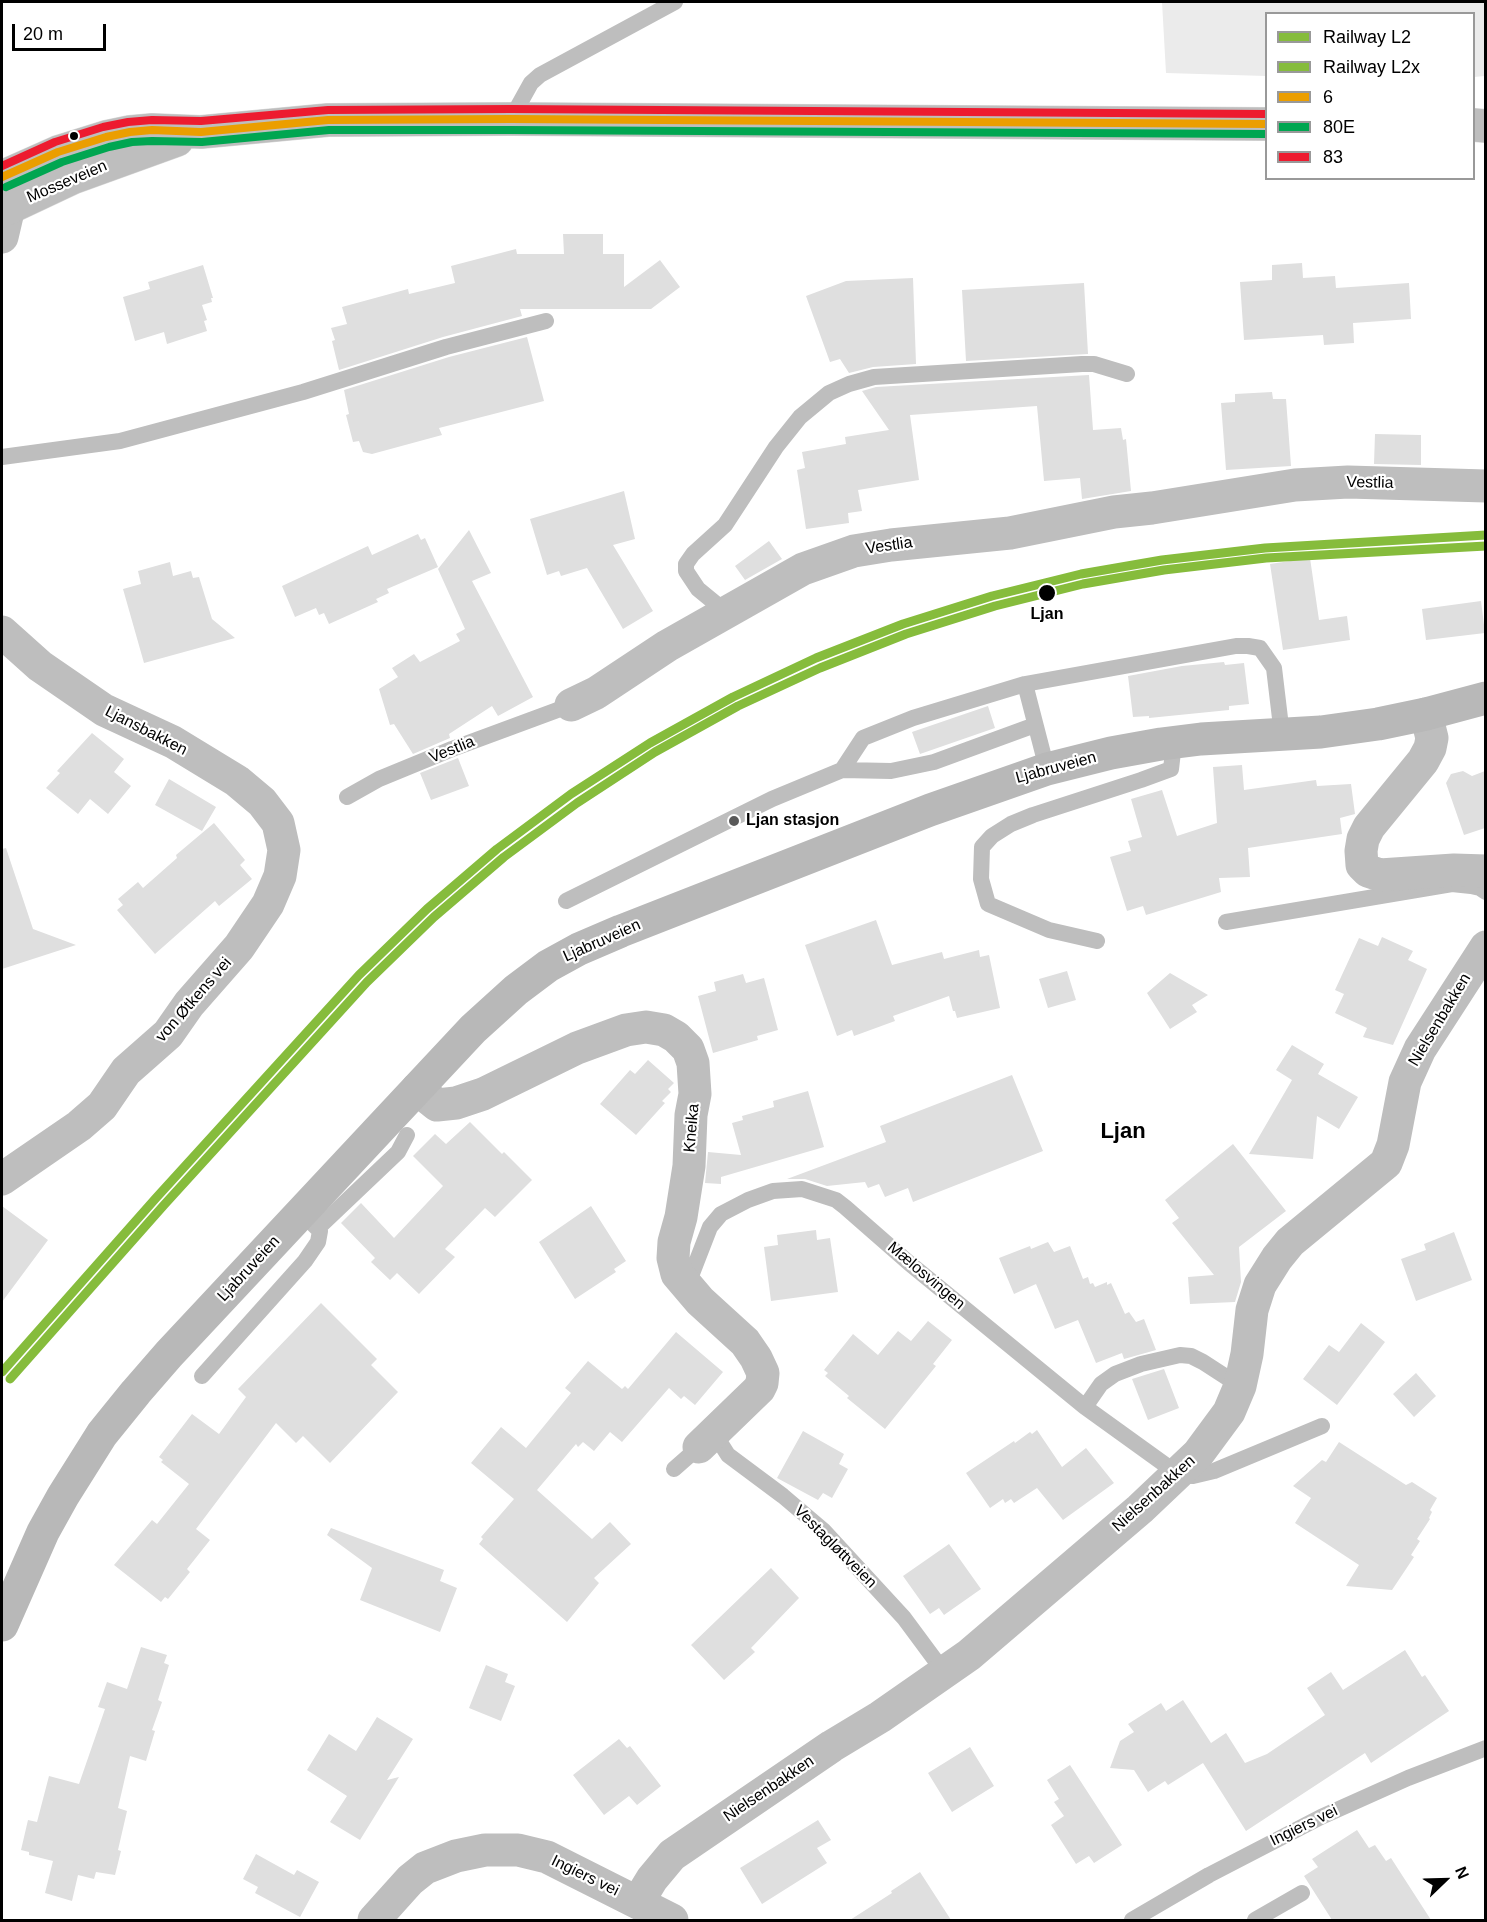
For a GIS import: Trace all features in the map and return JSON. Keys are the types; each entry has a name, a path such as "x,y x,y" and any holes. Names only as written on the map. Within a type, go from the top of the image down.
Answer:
{"main road":[{"name":"Mosseveien","path":"3,208 58,152 106,137 152,130 201,132 328,120 1265,124"},
{"name":"Vestlia","path":"571,705 596,693 667,646 803,569 854,551 1010,533 1114,512 1152,508 1295,484 1348,482 1485,486"},
{"name":"Ljansbakken","path":"2,632 40,666 104,710 173,742 237,781 262,802 278,823 281,836"},
{"path":"1426,714 1432,738 1430,748 1423,761 1369,827 1363,839 1362,865 1368,871 1380,875 1463,869 1485,871"},
{"name":"von Øtkens vei","path":"2,1179 79,1126 102,1106 126,1071 168,1034 189,1004 232,955 268,903 280,876 284,850 281,836"},
{"name":"Nielsenbakken","path":"638,1902 652,1879 672,1855 969,1655 1140,1509 1198,1454 1229,1412 1240,1386 1247,1354 1252,1310 1260,1284 1277,1258 1305,1227 1386,1163 1393,1145 1404,1082 1420,1049 1485,947"},
{"name":"Kneika","path":"417,1089 438,1105 456,1103 483,1094 577,1048 626,1030 646,1027 664,1030 688,1048 693,1063 694,1083 689,1166 673,1258 677,1274 685,1285 745,1342 763,1373 759,1389 706,1440"},
{"name":"Ingiers vei","path":"374,1920 410,1880 425,1868 456,1856 485,1850 518,1850 547,1857 672,1920"}],"street":[{"name":"Ljabruveien","path":"2,1624 43,1532 72,1480 102,1434 168,1354 310,1220 417,1089 473,1029 516,990 548,966 621,931 1021,776 1127,750 1201,739 1282,735 1359,727 1426,714 1485,698"}],"lane":[{"path":"512,120 531,83 540,75 675,2"},
{"path":"2,457 120,441 303,392 446,347 546,321"},
{"path":"726,612 698,589 686,571 686,564 693,554 725,525 776,447 800,417 829,393 874,377 1082,364 1094,364 1127,374"},
{"path":"842,770 863,738 913,718 1025,684 1248,645 1260,648 1274,668 1282,735"},
{"path":"1025,684 1047,769"},
{"name":"Vestlia","path":"347,797 379,779 452,749 571,705"},
{"path":"566,901 772,799 842,770 891,771 934,762 1035,725"},
{"path":"1097,940 1049,930 988,904 981,879 982,847 992,836 1011,824 1171,769 1174,743"},
{"path":"1226,922 1452,884 1480,888 1485,892"},
{"path":"202,1376 305,1261 318,1242 320,1231 310,1220 398,1152 407,1135"},
{"name":"Mælosvingen","path":"685,1285 691,1276 710,1227 721,1214 748,1200 773,1191 789,1189 814,1192 836,1200 1085,1407 1178,1474"},
{"path":"1085,1407 1106,1379 1141,1364 1180,1355 1191,1356 1203,1362 1240,1386"},
{"path":"1178,1474 1193,1476 1214,1471 1322,1426"},
{"path":"674,1469 706,1440"},
{"name":"Vestagløttveien","path":"706,1440 809,1517 830,1537 926,1644 944,1672"},
{"name":"Ingiers vei","path":"1132,1920 1209,1875 1321,1817 1407,1778 1485,1748"},
{"path":"1255,1920 1302,1893"}],"shaded area":[{"path":"1162,2 1485,2 1485,76 1475,77 1475,12 1265,12 1265,76 1166,73"}],"building":[{"path":"563,234 603,234 603,254 624,254 624,287 660,260 680,287 651,309 520,309 522,316 443,337 339,370 331,328 347,324 342,307 408,289 409,294 455,283 451,266 516,249 517,254 564,254"},
{"path":"1302,263 1303,278 1335,276 1336,288 1409,283 1411,319 1353,323 1354,343 1324,345 1323,335 1244,340 1240,282 1272,280 1272,265"},
{"path":"203,265 213,298 211,298 212,302 202,305 207,320 204,321 207,331 167,344 164,332 135,341 123,297 150,289 148,282"},
{"path":"913,278 916,364 873,367 849,373 840,359 830,362 806,296 846,281"},
{"path":"1084,283 1088,354 966,361 962,290"},
{"path":"527,337 544,401 439,428 442,435 372,454 363,452 359,441 353,442 346,415 349,414 344,390 449,357"},
{"path":"1089,375 1093,430 1121,428 1123,440 1126,439 1131,491 1082,499 1080,478 1044,481 1037,406 910,415 919,480 858,490 862,511 848,513 849,523 806,529 797,470 805,468 802,452 846,444 845,437 889,430 862,391 876,387"},
{"path":"1272,392 1273,399 1286,399 1291,466 1226,470 1221,403 1235,402 1235,394"},
{"path":"1375,434 1421,435 1421,465 1374,464"},
{"path":"624,491 635,539 613,545 653,611 623,629 587,568 561,576 559,571 547,575 530,519"},
{"path":"469,530 491,573 472,581 533,697 498,716 492,706 449,734 450,738 413,754 394,724 390,725 379,689 398,677 392,668 414,654 420,662 460,641 456,634 465,629 438,569"},
{"path":"418,534 421,540 425,538 438,567 387,589 389,593 376,599 378,602 329,624 324,613 319,615 316,608 295,617 282,586 368,546 372,555"},
{"path":"769,541 782,559 745,580 735,566"},
{"path":"1310,558 1319,620 1347,616 1350,640 1283,650 1270,564"},
{"path":"170,562 173,576 191,571 193,578 199,577 212,619 235,638 144,663 123,589 141,584 138,571"},
{"path":"1481,601 1485,633 1426,640 1422,609"},
{"path":"1224,662 1225,665 1244,663 1249,704 1229,706 1229,710 1149,718 1149,716 1133,717 1128,676 1182,666"},
{"path":"988,706 995,728 920,754 912,732"},
{"path":"92,733 124,759 114,772 131,786 108,814 90,799 78,814 46,788 60,773 57,771"},
{"path":"458,758 469,786 431,800 420,773"},
{"path":"1242,765 1244,790 1316,780 1317,786 1351,784 1355,814 1340,818 1342,834 1248,848 1250,877 1219,878 1221,892 1146,915 1143,906 1127,911 1110,857 1131,851 1128,841 1142,837 1131,799 1162,790 1177,836 1217,823 1213,767"},
{"path":"1463,771 1472,776 1485,771 1485,828 1464,835 1446,783 1451,774"},
{"path":"169,779 216,807 202,831 155,805"},
{"path":"214,823 245,860 240,865 252,879 219,906 215,901 155,954 117,910 123,905 118,899 138,882 143,888 177,858 176,855"},
{"path":"6,848 33,929 76,945 2,969 2,849"},
{"path":"876,920 892,965 942,952 944,959 979,950 980,957 989,955 1000,1008 957,1018 949,996 893,1016 895,1021 854,1036 852,1030 837,1036 805,945"},
{"path":"1382,937 1413,951 1408,960 1427,969 1393,1045 1363,1037 1367,1028 1335,1013 1344,994 1335,990 1359,938 1378,946"},
{"path":"1067,971 1076,1000 1048,1008 1039,979"},
{"path":"1170,973 1208,995 1192,1005 1197,1012 1170,1029 1147,993"},
{"path":"743,974 746,983 764,978 778,1030 757,1036 758,1040 713,1053 698,996 716,991 714,982"},
{"path":"1292,1045 1324,1064 1318,1074 1358,1097 1339,1129 1317,1116 1313,1159 1249,1154 1292,1080 1276,1070"},
{"path":"648,1060 674,1083 668,1089 671,1092 662,1101 665,1103 636,1135 600,1104 630,1070 635,1074"},
{"path":"1012,1075 1043,1151 913,1202 908,1188 885,1197 879,1184 868,1188 865,1182 827,1186 805,1179 787,1179 886,1142 880,1126"},
{"path":"808,1091 824,1147 721,1177 721,1184 705,1183 708,1152 741,1155 732,1123 743,1120 742,1116 774,1107 773,1101"},
{"path":"470,1122 532,1180 495,1217 485,1208 445,1249 455,1257 419,1294 397,1273 390,1280 371,1262 375,1258 341,1223 361,1203 394,1238 443,1186 413,1156 435,1134 446,1144"},
{"path":"1233,1144 1286,1211 1239,1247 1241,1282 1235,1302 1190,1304 1188,1277 1214,1275 1172,1223 1179,1218 1165,1200"},
{"path":"2,1206 48,1240 2,1302"},
{"path":"591,1206 626,1261 614,1269 616,1272 575,1299 539,1242"},
{"path":"816,1230 817,1240 830,1238 838,1292 771,1301 764,1247 778,1245 777,1235"},
{"path":"1454,1232 1472,1280 1416,1301 1401,1259 1426,1250 1424,1244"},
{"path":"1048,1242 1054,1252 1070,1246 1083,1279 1088,1277 1090,1284 1093,1283 1095,1287 1107,1282 1107,1285 1111,1283 1125,1314 1129,1312 1136,1322 1144,1319 1156,1350 1124,1359 1122,1353 1096,1363 1078,1320 1055,1329 1036,1284 1014,1294 999,1258"},
{"path":"321,1303 377,1359 371,1365 398,1392 330,1463 303,1436 296,1443 276,1423 196,1529 210,1540 187,1569 190,1572 168,1599 165,1597 161,1602 114,1565 152,1520 157,1524 189,1484 161,1462 163,1460 159,1457 192,1414 219,1434 246,1397 238,1389"},
{"path":"928,1321 952,1340 933,1364 936,1366 885,1429 847,1398 849,1396 825,1376 828,1373 824,1370 853,1334 878,1355 898,1331 911,1341"},
{"path":"1361,1323 1385,1342 1337,1405 1303,1379 1329,1345 1339,1352"},
{"path":"676,1332 723,1372 695,1405 684,1396 681,1399 669,1388 622,1442 610,1432 594,1451 583,1442 578,1447 576,1444 537,1490 592,1539 610,1522 631,1544 594,1578 599,1583 567,1622 479,1544 483,1539 481,1537 514,1499 471,1463 501,1427 526,1448 571,1393 565,1388 588,1361 622,1389 625,1386 628,1389"},
{"path":"1164,1369 1179,1408 1148,1420 1132,1379"},
{"path":"1416,1373 1436,1396 1414,1417 1393,1394"},
{"path":"1037,1430 1062,1467 1086,1448 1114,1483 1063,1520 1037,1488 1014,1503 1011,1499 1005,1503 1003,1499 990,1508 966,1473 1014,1441 1015,1443 1030,1432 1032,1434"},
{"path":"803,1431 844,1454 839,1464 848,1469 832,1498 823,1493 818,1500 777,1478"},
{"path":"1339,1442 1406,1485 1412,1482 1437,1498 1430,1510 1432,1512 1430,1519 1417,1539 1420,1541 1411,1555 1414,1557 1392,1590 1346,1586 1359,1565 1295,1523 1311,1498 1293,1486 1322,1460 1326,1462"},
{"path":"331,1528 444,1570 440,1581 457,1588 440,1632 360,1600 372,1568 327,1535"},
{"path":"949,1544 981,1589 944,1615 939,1608 930,1614 903,1576"},
{"path":"771,1568 799,1598 751,1648 755,1652 724,1680 691,1645"},
{"path":"141,1647 167,1655 164,1663 169,1665 158,1700 162,1702 152,1730 155,1731 146,1761 130,1756 118,1808 127,1811 115,1875 96,1872 94,1879 78,1875 72,1901 45,1893 53,1861 29,1855 29,1852 21,1850 28,1820 37,1822 49,1776 79,1784 105,1709 98,1707 107,1682 127,1689"},
{"path":"1405,1650 1422,1677 1425,1675 1449,1711 1371,1763 1365,1753 1246,1831 1203,1763 1168,1785 1165,1781 1148,1792 1134,1770 1110,1768 1120,1741 1134,1732 1128,1724 1161,1703 1166,1711 1183,1700 1211,1743 1226,1733 1245,1763 1267,1754 1325,1715 1307,1688 1331,1672 1343,1690"},
{"path":"486,1665 508,1674 505,1682 515,1686 501,1721 469,1708"},
{"path":"377,1717 413,1739 387,1780 399,1777 360,1840 330,1822 347,1796 307,1770 329,1734 356,1751"},
{"path":"619,1739 627,1748 630,1746 661,1786 637,1805 629,1796 604,1815 573,1775"},
{"path":"970,1747 994,1786 952,1812 928,1773"},
{"path":"1070,1765 1122,1845 1094,1863 1089,1856 1076,1864 1051,1825 1064,1816 1054,1802 1059,1799 1047,1780"},
{"path":"818,1820 831,1840 817,1848 827,1863 762,1904 740,1868"},
{"path":"1357,1830 1369,1848 1375,1845 1386,1861 1391,1858 1431,1920 1332,1920 1304,1876 1318,1867 1312,1859"},
{"path":"256,1854 294,1875 297,1870 319,1882 300,1917 255,1893 258,1887 243,1879"},
{"path":"920,1872 951,1920 850,1920 892,1893 891,1891"}],"rail line":[{"name":"L2","path":"2,1372 156,1198 359,975 427,909 497,849 571,794 650,743 733,697 816,658 903,624 992,596 1081,574 1162,560 1265,548 1486,535"},
{"name":"L2x","path":"10,1379 164,1205 367,982 434,917 504,857 577,803 655,752 738,706 820,668 906,634 995,606 1083,584 1164,570 1266,558 1486,546"}],"transit line":[{"name":"83","path":"2,166 55,142 128,122 201,121 328,110 1265,114"},
{"name":"6","path":"2,177 58,152 130,132 152,130 201,132 328,120 1265,124"},
{"name":"80E","path":"6,187 62,162 132,142 202,142 329,130 1265,134"}],"place":[{"name":"Ljan","path":"1047,593"},
{"name":"Ljan stasjon","path":"734,821"}],"district":[{"name":"Ljan","path":"1123,1132"}]}
